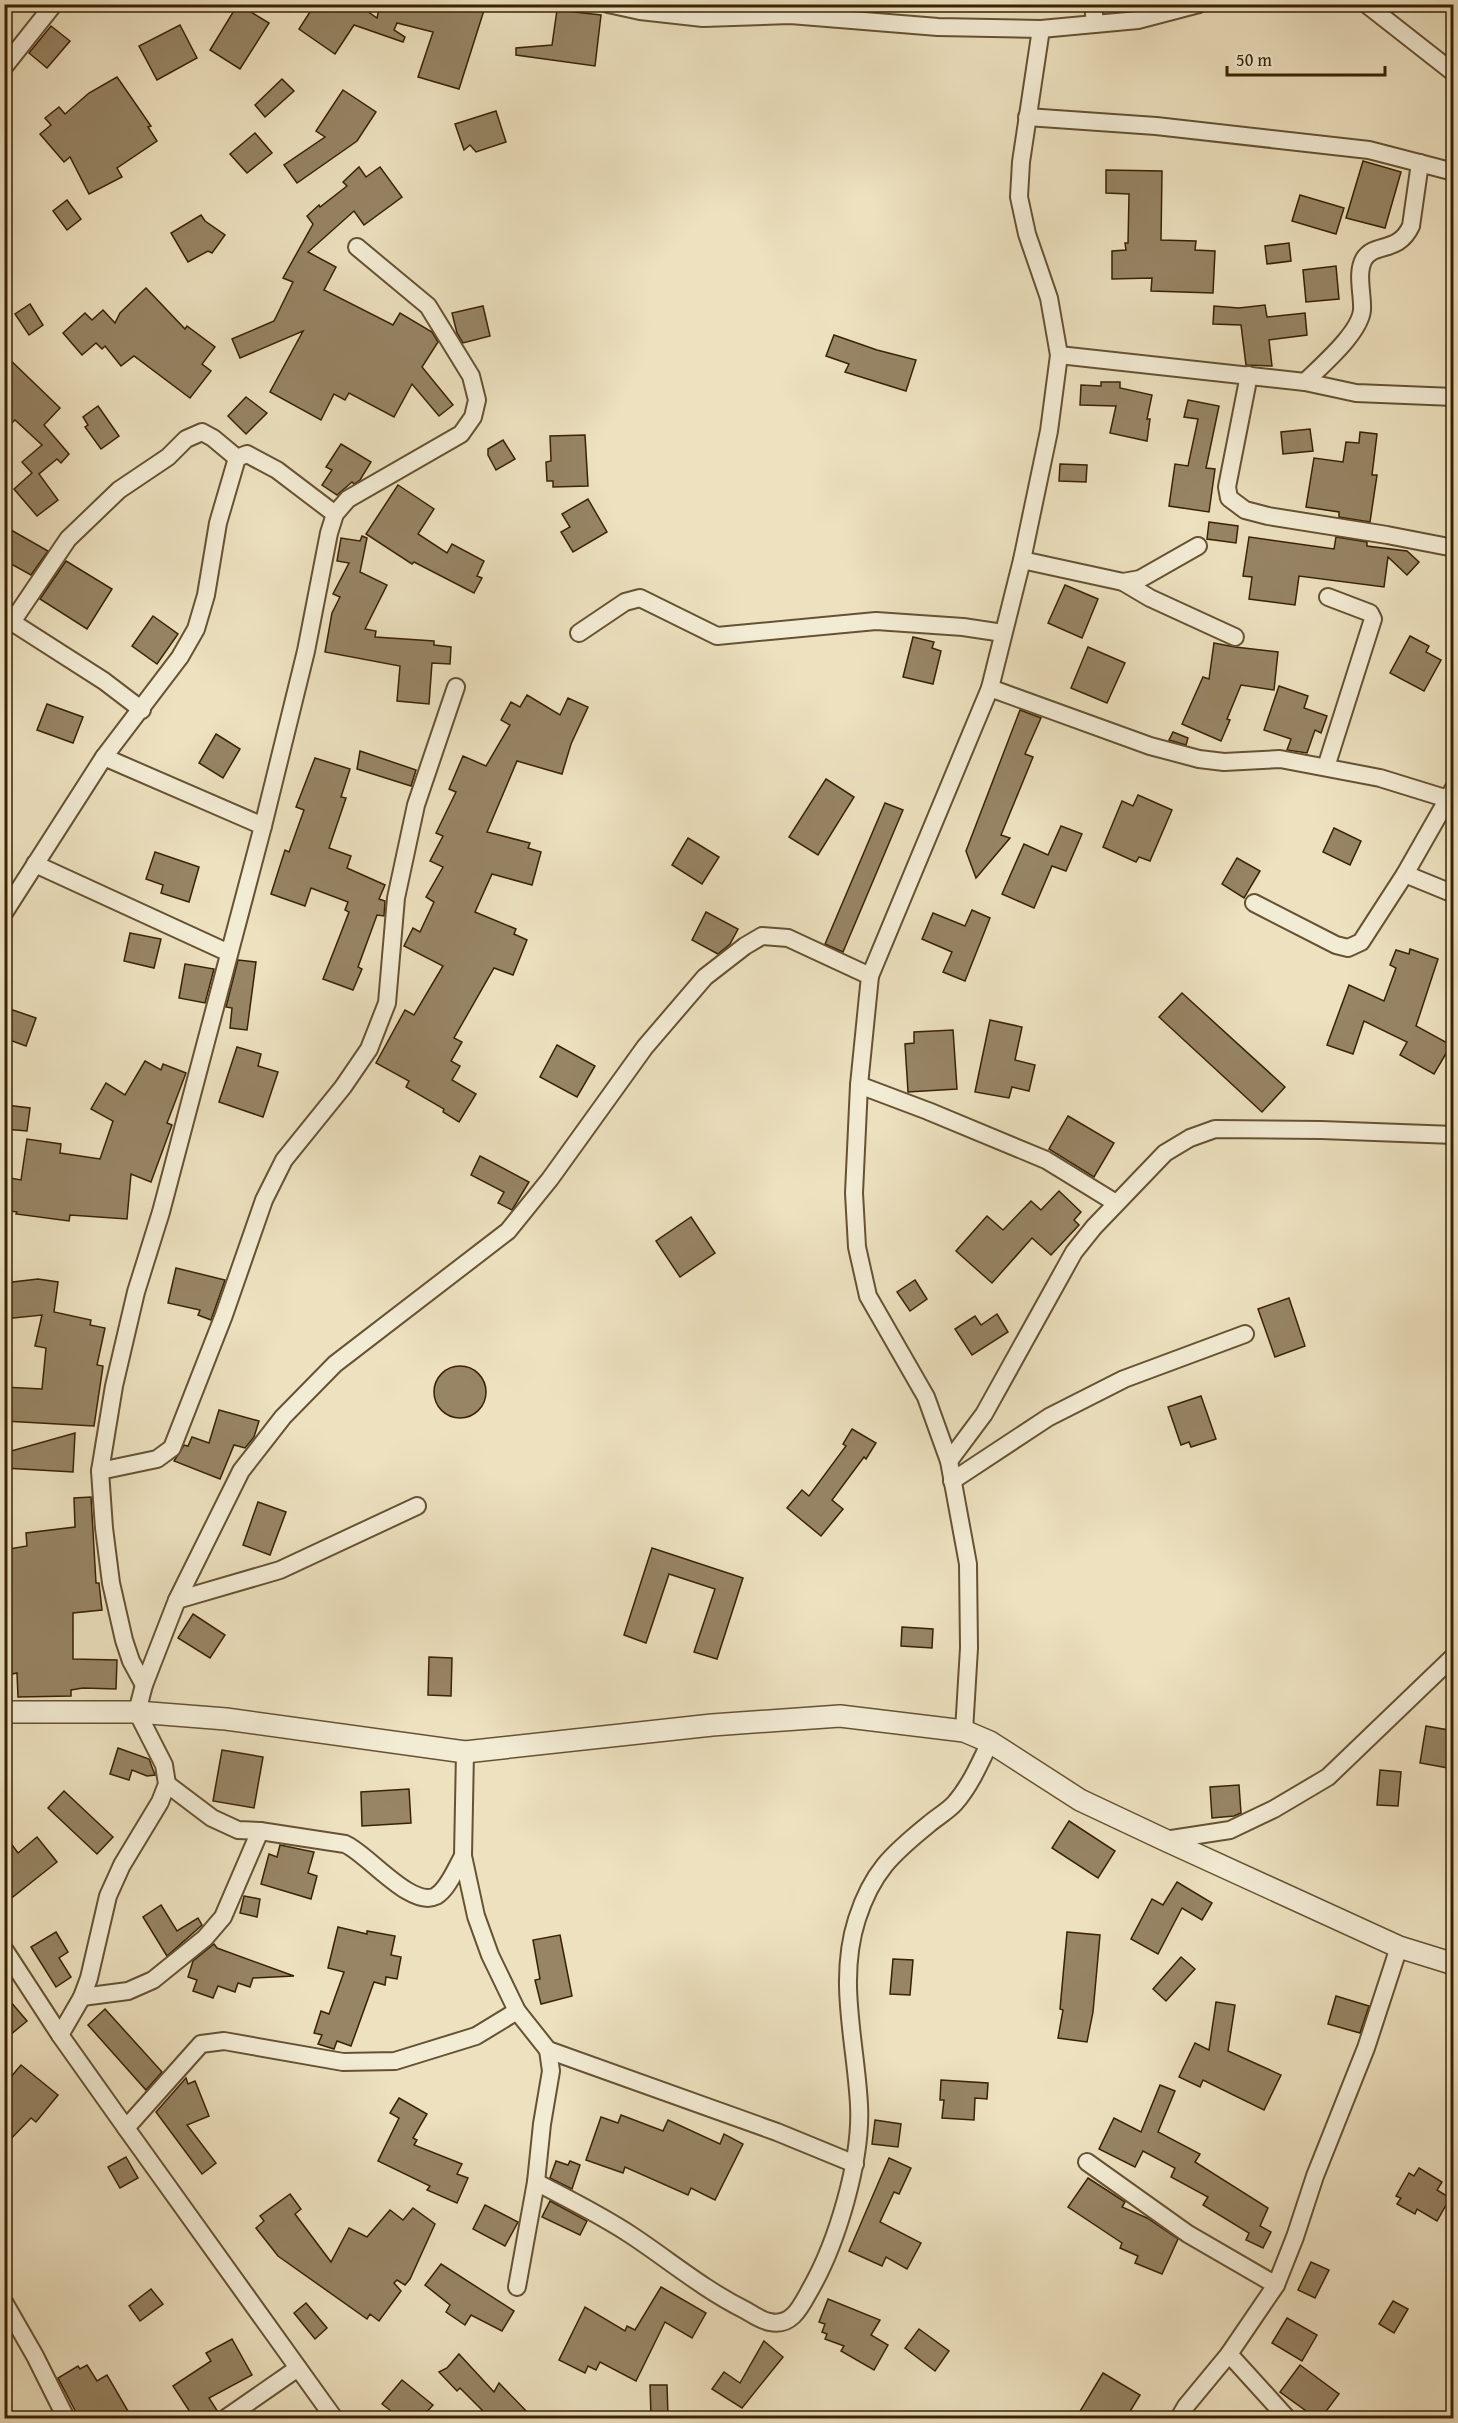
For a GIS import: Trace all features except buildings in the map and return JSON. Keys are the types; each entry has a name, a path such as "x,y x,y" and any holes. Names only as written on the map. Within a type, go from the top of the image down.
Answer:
{"street":[{"path":"4,67 54,4"},
{"path":"608,4 703,18 790,15 938,27 1041,29 1138,20 1199,4"},
{"path":"1093,4 1095,24"},
{"path":"1366,4 1454,73"},
{"path":"964,1731 969,1648 968,1564 949,1461 926,1397 868,1296 857,1247 854,1193 859,1085 870,976 990,688 1022,560 1049,431 1059,355 1049,298 1027,234 1019,197 1027,117 1041,29"},
{"path":"1027,117 1156,126 1369,150 1454,172"},
{"path":"1305,382 1336,351 1360,321 1361,268 1364,258 1371,252 1402,242 1407,235 1411,226 1420,163"},
{"path":"144,1685 131,1661 124,1640 111,1583 100,1471 114,1386 136,1292 161,1212 263,826 306,651 329,533 335,514 348,499 461,434 473,417 477,400 471,376 428,306 357,247"},
{"path":"1059,355 1305,382 1356,393 1454,397"},
{"path":"1249,375 1227,488 1229,498 1245,510 1268,516 1454,548"},
{"path":"142,710 104,681 8,620 68,539 120,490 168,457 186,439 202,432 237,458"},
{"path":"237,458 247,454 277,470 335,514"},
{"path":"4,913 104,757 142,710 180,657 196,629 206,595 218,523 237,458"},
{"path":"1123,582 1140,579 1198,546"},
{"path":"1022,560 1123,582 1150,598 1235,637"},
{"path":"1326,766 1373,619 1370,613 1329,597"},
{"path":"579,633 626,602 640,598 717,636 876,621 963,627 1004,633"},
{"path":"100,1471 157,1459 172,1448 224,1315 264,1200 284,1161 343,1087 369,1049 387,1002 396,898 416,805 456,687"},
{"path":"990,688 1150,746 1199,759 1224,762 1280,759 1326,766 1451,794 1405,874 1361,942 1347,948 1336,945 1254,903"},
{"path":"104,757 263,826"},
{"path":"35,864 229,953"},
{"path":"1405,874 1454,894"},
{"path":"60,2035 82,1997 95,1956 100,1923 108,1896 122,1865 160,1802 167,1784 164,1766 137,1712 144,1685 177,1600 241,1472 283,1417 335,1364 508,1231 550,1179 645,1047 705,977 745,945 762,936 788,938 870,976"},
{"path":"859,1085 1046,1160 1116,1203"},
{"path":"949,1461 984,1413 1074,1252 1116,1203 1165,1153 1190,1138 1215,1129 1454,1135"},
{"path":"952,1481 1049,1417 1124,1379 1245,1334"},
{"path":"177,1600 280,1570 417,1506"},
{"path":"1165,1840 1230,1830 1274,1809 1328,1777 1454,1656"},
{"path":"4,1712 137,1712 226,1719 465,1752 712,1725 840,1716 964,1731 990,1742 1080,1800 1400,1947 1454,1964"},
{"path":"536,2182 629,2234 714,2294 770,2322 787,2322 798,2311 814,2283 838,2222 855,2164 859,2109 856,2062 848,2014 848,1966 856,1921 869,1885 887,1859 955,1804 973,1777 990,1742"},
{"path":"465,1752 463,1857 476,1916 490,1955 517,2011 548,2050 551,2071 542,2124 536,2182 517,2287"},
{"path":"167,1784 226,1826 238,1830 260,1831 354,1847 397,1884 428,1898 438,1895 445,1887 463,1857"},
{"path":"82,1997 128,1991 153,1980 205,1938 224,1917 260,1831"},
{"path":"1179,2418 1186,2406 1229,2354 1276,2285 1315,2176 1366,2048 1400,1947"},
{"path":"4,1949 60,2035 334,2418"},
{"path":"126,2128 201,2044 224,2041 343,2062 395,2061 476,2037 517,2011"},
{"path":"548,2050 777,2132 855,2164"},
{"path":"1087,2162 1188,2234 1276,2285"},
{"path":"4,2302 35,2356 66,2418"},
{"path":"1229,2354 1287,2418"},
{"path":"226,2418 298,2368"}]}
